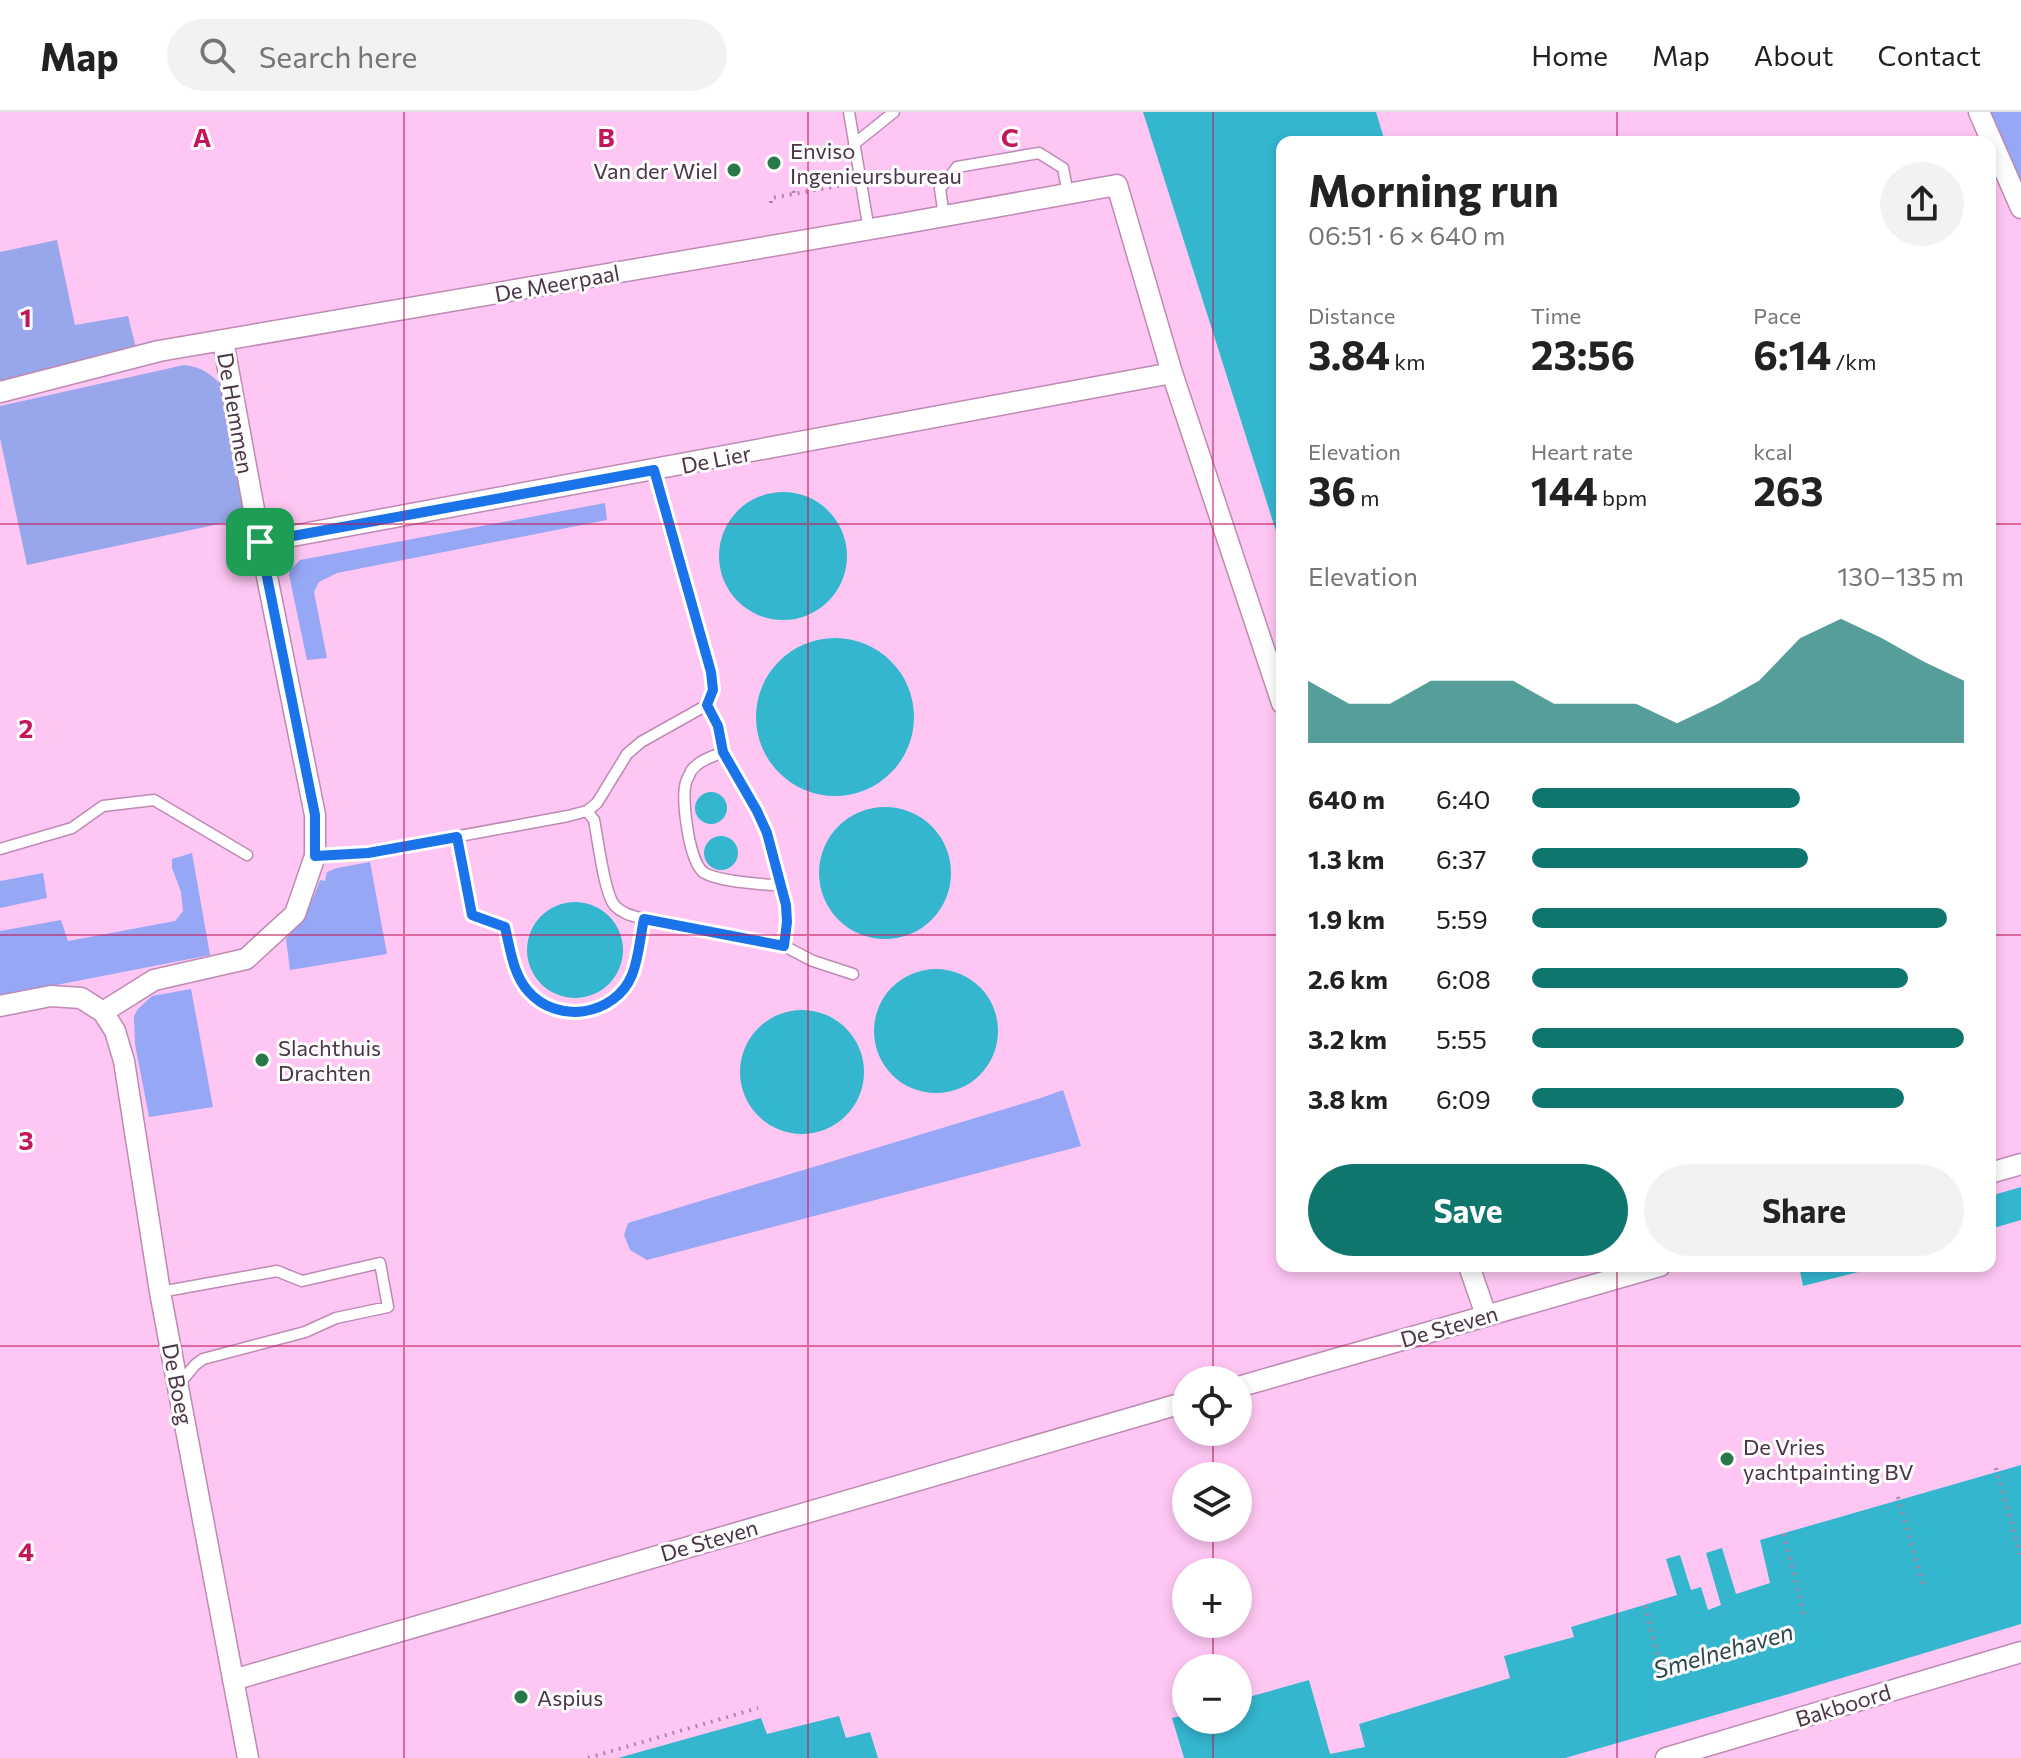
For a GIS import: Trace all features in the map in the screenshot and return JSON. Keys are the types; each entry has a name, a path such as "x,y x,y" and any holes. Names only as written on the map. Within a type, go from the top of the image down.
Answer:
{"street":[{"path":"1979,112 1986,136"},
{"path":"1996,168 2021,208"},
{"name":"De Meerpaal","path":"0,392 159,351 1117,185 1172,373"},
{"name":"De Hemmen","path":"103,1012 154,980 246,959 295,914 315,856 315,815 223,341"},
{"path":"1172,373 1276,685"},
{"name":"De Lier","path":"260,542 1172,373"},
{"path":"0,1006 51,996 81,998 103,1012"},
{"name":"De Boeg","path":"103,1012 115,1031 124,1061 160,1292 248,1758"},
{"path":"1996,1171 2021,1164"},
{"path":"1471,1272 1486,1315"},
{"name":"De Steven","path":"1252,1383 1639,1272"},
{"name":"De Steven","path":"233,1680 1172,1406"},
{"name":"Bakboord","path":"1666,1758 2021,1652"}],"lane":[{"path":"849,112 869,230"},
{"path":"854,144 894,112"},
{"path":"944,216 940,189 957,167 1039,153 1063,168 1068,194"},
{"path":"315,856 368,853 587,811 597,803 627,754 641,742 707,705 713,690 711,672 654,470"},
{"path":"707,705 718,726 723,752 767,833 786,905 784,946"},
{"path":"723,752 694,766 685,783 687,825 696,862 702,871 719,878 782,886"},
{"path":"0,849 72,828 103,806 154,800 247,855"},
{"path":"587,811 594,820 607,891 613,904 625,914 784,946 813,961 853,974"},
{"path":"457,837 472,915 505,927 519,977 527,991 553,1009 584,1012 613,1000 632,975 644,919"},
{"path":"160,1292 277,1271 302,1281 380,1263 388,1307 336,1318 305,1332 203,1359 178,1386"}],"path":[{"path":"792,183 794,194"},
{"path":"771,203 771,198 843,185"},
{"path":"1996,1468 2021,1557"},
{"path":"1898,1497 1924,1588"},
{"path":"1784,1534 1804,1616"},
{"path":"1645,1606 1661,1669"},
{"path":"588,1758 758,1708"}],"shaded area":[{"path":"1991,112 2021,112 2021,186"},
{"path":"57,240 75,325 128,316 137,352 0,383 0,252"},
{"path":"184,365 205,371 221,385 252,517 27,565 0,438 0,406"},
{"path":"605,503 607,520 337,573 319,582 314,592 327,658 307,660 289,575 300,560"},
{"path":"192,853 210,955 0,996 0,931 61,920 68,941 175,921 183,911 172,859"},
{"path":"370,862 387,954 290,970 286,939 306,911 320,880 325,881 327,872 337,868"},
{"path":"43,873 47,898 0,908 0,881"},
{"path":"191,989 213,1107 149,1117 135,1044 134,1016 152,996"},
{"path":"1063,1090 1081,1146 647,1260 630,1250 624,1235 628,1223"}],"water":[{"path":"1143,112 1376,112 1383,136 1276,136 1276,531"},
{"path":"783,492 808,497 829,510 842,531 847,556 842,581 829,602 808,615 783,620 758,615 737,602 724,581 719,556 724,531 737,510 758,497"},
{"path":"835,638 865,644 891,661 908,687 914,717 908,747 891,773 865,790 835,796 805,790 779,773 762,747 756,717 762,687 779,661 805,644"},
{"path":"711,792 722,797 727,808 722,819 711,824 700,819 695,808 700,797"},
{"path":"885,807 910,812 932,826 946,848 951,873 946,898 932,920 910,934 885,939 860,934 838,920 824,898 819,873 824,848 838,826 860,812"},
{"path":"721,836 733,841 738,853 733,865 721,870 709,865 704,853 709,841"},
{"path":"575,902 593,906 609,916 619,932 623,950 619,968 609,984 593,994 575,998 557,994 541,984 531,968 527,950 531,932 541,916 557,906"},
{"path":"936,969 960,973 980,987 994,1007 998,1031 994,1055 980,1075 960,1089 936,1093 912,1089 892,1075 878,1055 874,1031 878,1007 892,987 912,973"},
{"path":"802,1010 826,1014 846,1028 860,1048 864,1072 860,1096 846,1116 826,1130 802,1134 778,1130 758,1116 744,1096 740,1072 744,1048 758,1028 778,1014"},
{"path":"2021,1187 2021,1220 1996,1227 1996,1194"},
{"path":"1800,1272 1858,1272 1803,1286"},
{"name":"Smelnehaven","path":"2021,1465 2021,1624 1565,1758 1184,1758 1177,1734 1252,1734 1252,1696 1309,1680 1330,1754 1365,1747 1359,1724 1510,1678 1504,1656 1574,1637 1571,1627 1677,1595 1666,1559 1680,1555 1691,1590 1701,1587 1708,1610 1721,1605 1706,1553 1722,1548 1736,1594 1770,1583 1760,1540"},
{"path":"839,1716 846,1738 870,1732 878,1758 618,1758 761,1718 767,1734"}],"place":[{"name":"Enviso Ingenieursbureau","path":"774,163"},
{"name":"Van der Wiel","path":"734,170"},
{"name":"Slachthuis Drachten","path":"262,1060"},
{"name":"De Vries yachtpainting BV","path":"1727,1459"},
{"name":"Aspius","path":"521,1697"}],"route":[{"path":"654,470 711,672 713,690 707,705 718,726 723,752 767,833 782,886 787,922 784,946 644,919 637,960 624,988 613,1000 599,1008 568,1012 539,1002 527,991 513,962 505,927 472,915 457,837 368,853 315,856 315,815 260,542 654,470"}]}
